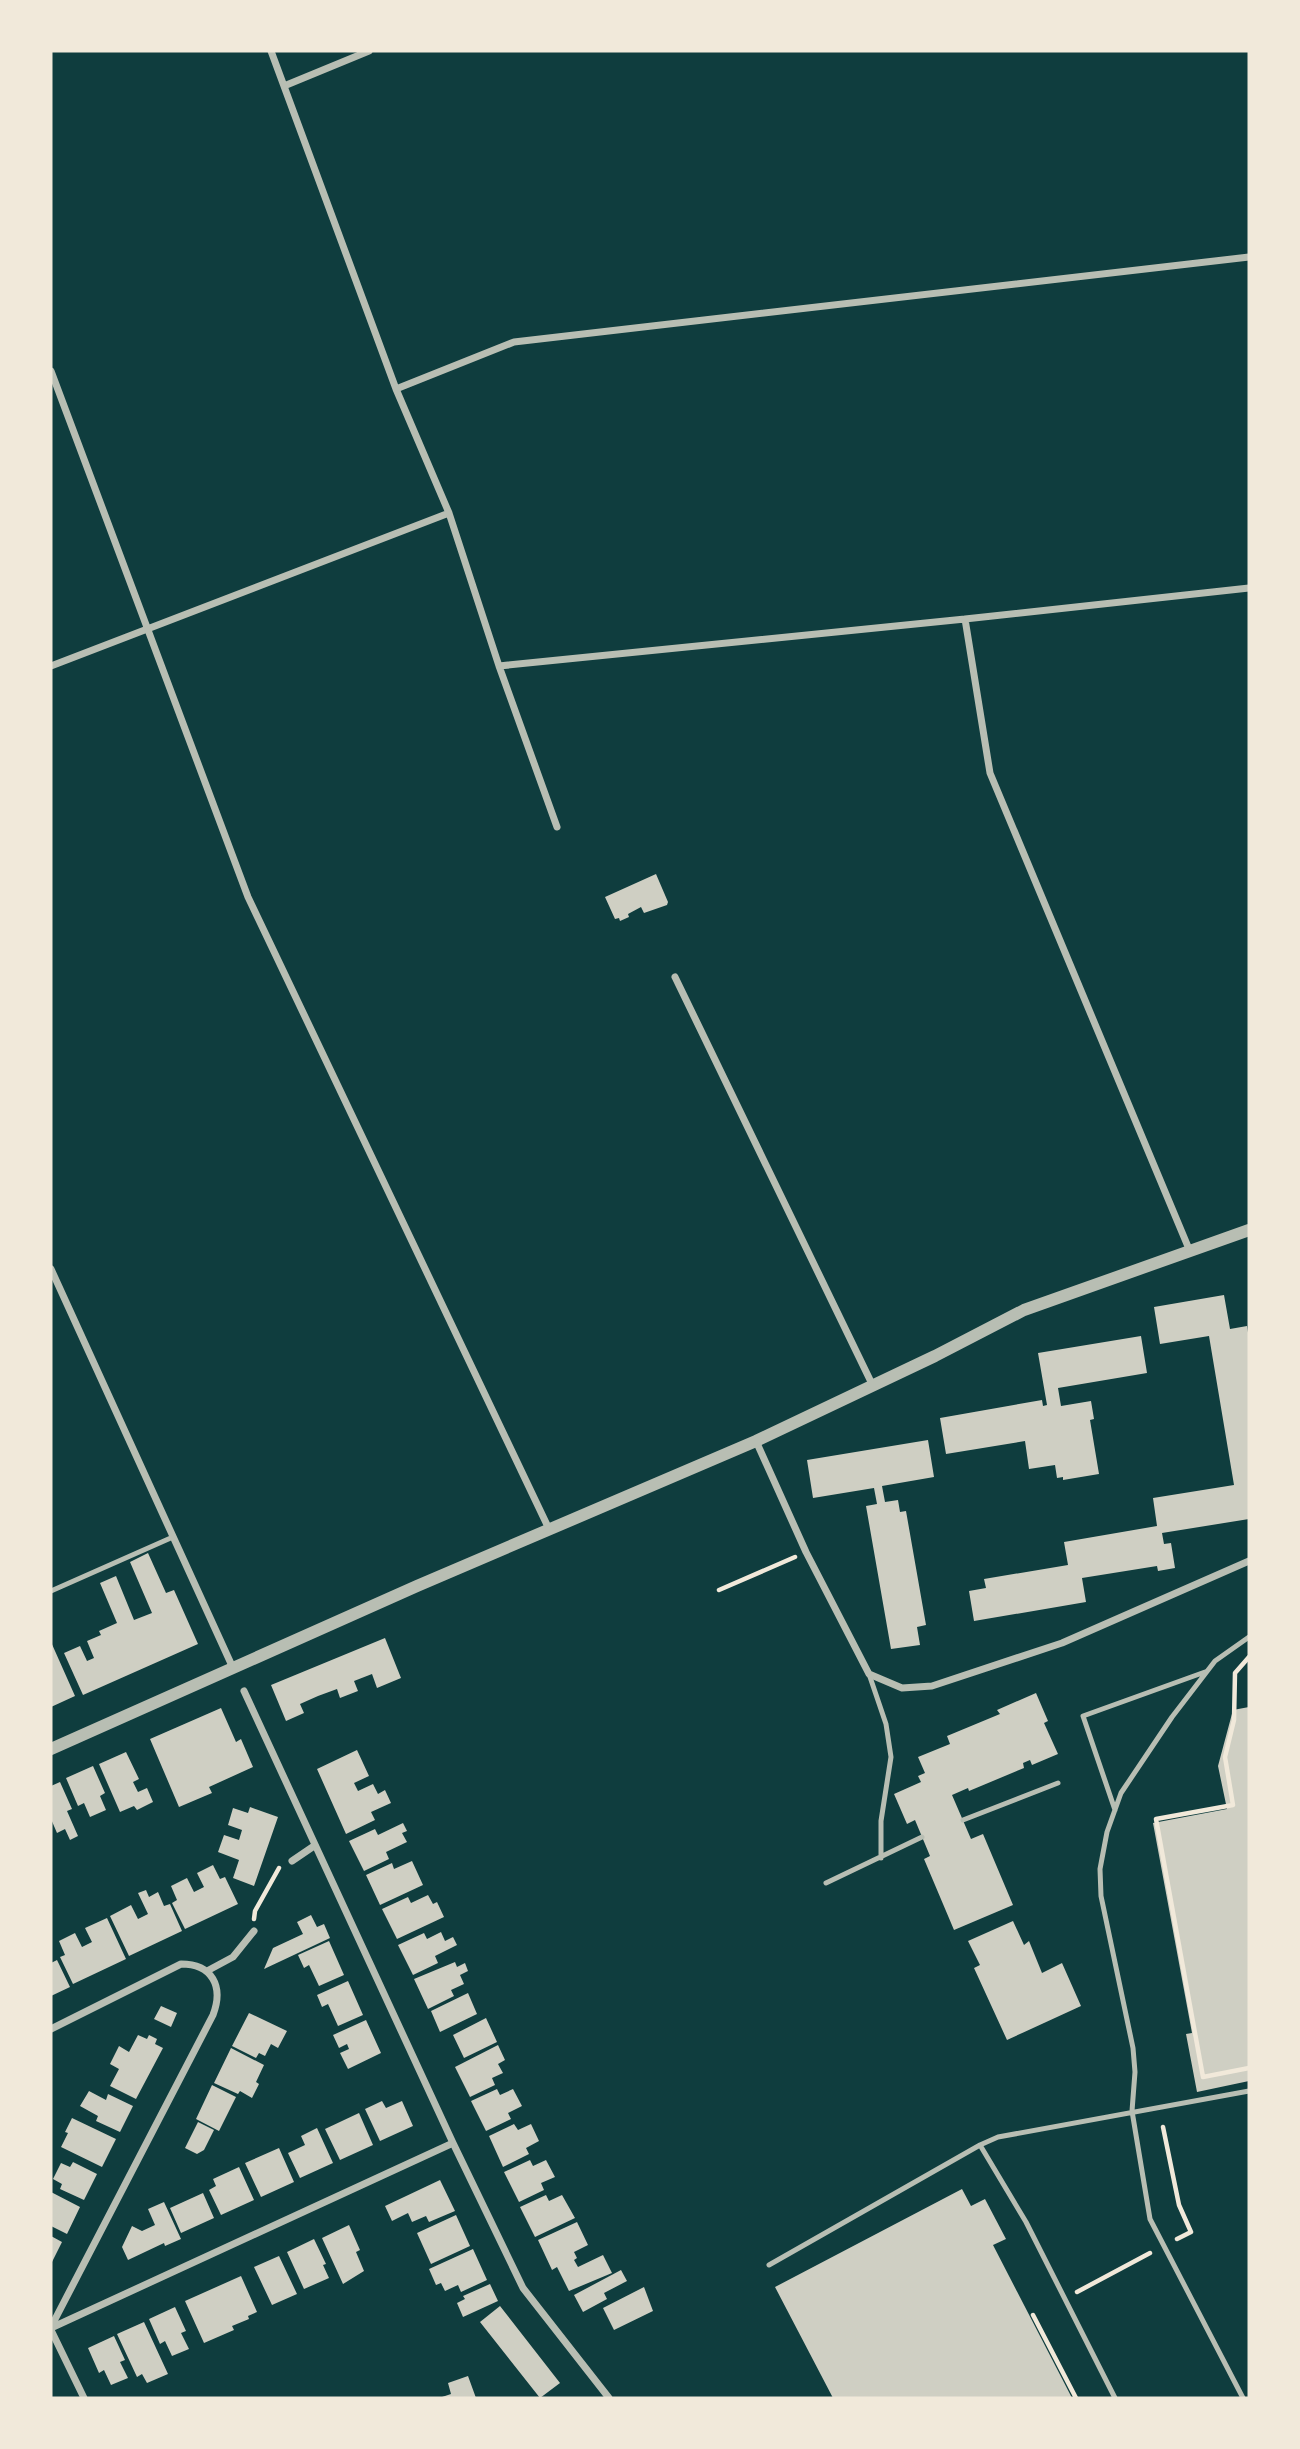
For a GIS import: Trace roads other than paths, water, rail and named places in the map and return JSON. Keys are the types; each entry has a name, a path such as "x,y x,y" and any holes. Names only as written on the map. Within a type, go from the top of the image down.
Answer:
{"street":[{"path":"271,51 397,389 449,513 499,666 557,827"},
{"path":"284,86 369,51"},
{"path":"397,389 514,342 1249,257"},
{"path":"51,371 248,897 550,1529"},
{"path":"51,666 449,513"},
{"path":"499,666 1249,588"},
{"path":"965,619 990,773 1189,1250"},
{"path":"675,977 873,1386"},
{"path":"51,1749 756,1441 1024,1310 1249,1230"},
{"path":"51,1269 233,1669"},
{"path":"756,1441 806,1552 869,1674 902,1688 932,1686 1062,1643 1249,1562"},
{"path":"244,1691 314,1846 523,2288 606,2397"},
{"path":"294,1859 314,1846"},
{"path":"207,1971 233,1958 254,1931"},
{"path":"51,2029 180,1964 192,1964 207,1971 217,1990 217,2003 212,2015 51,2329"},
{"path":"51,2329 453,2143"},
{"path":"51,2329 83,2398"}],"lane":[{"path":"51,1591 173,1537"},
{"path":"1244,2398 1150,2219 1132,2111 1135,2072 1133,2048 1101,1896 1100,1869 1107,1832 1121,1793 1172,1717 1215,1661 1249,1637"},
{"path":"1115,1810 1083,1716 1207,1671"},
{"path":"869,1674 886,1724 891,1757 881,1821 881,1858"},
{"path":"963,1820 1058,1783"},
{"path":"826,1883 922,1837"},
{"path":"769,2265 998,2137 1249,2091"},
{"path":"980,2145 1026,2222 1115,2398"}]}
